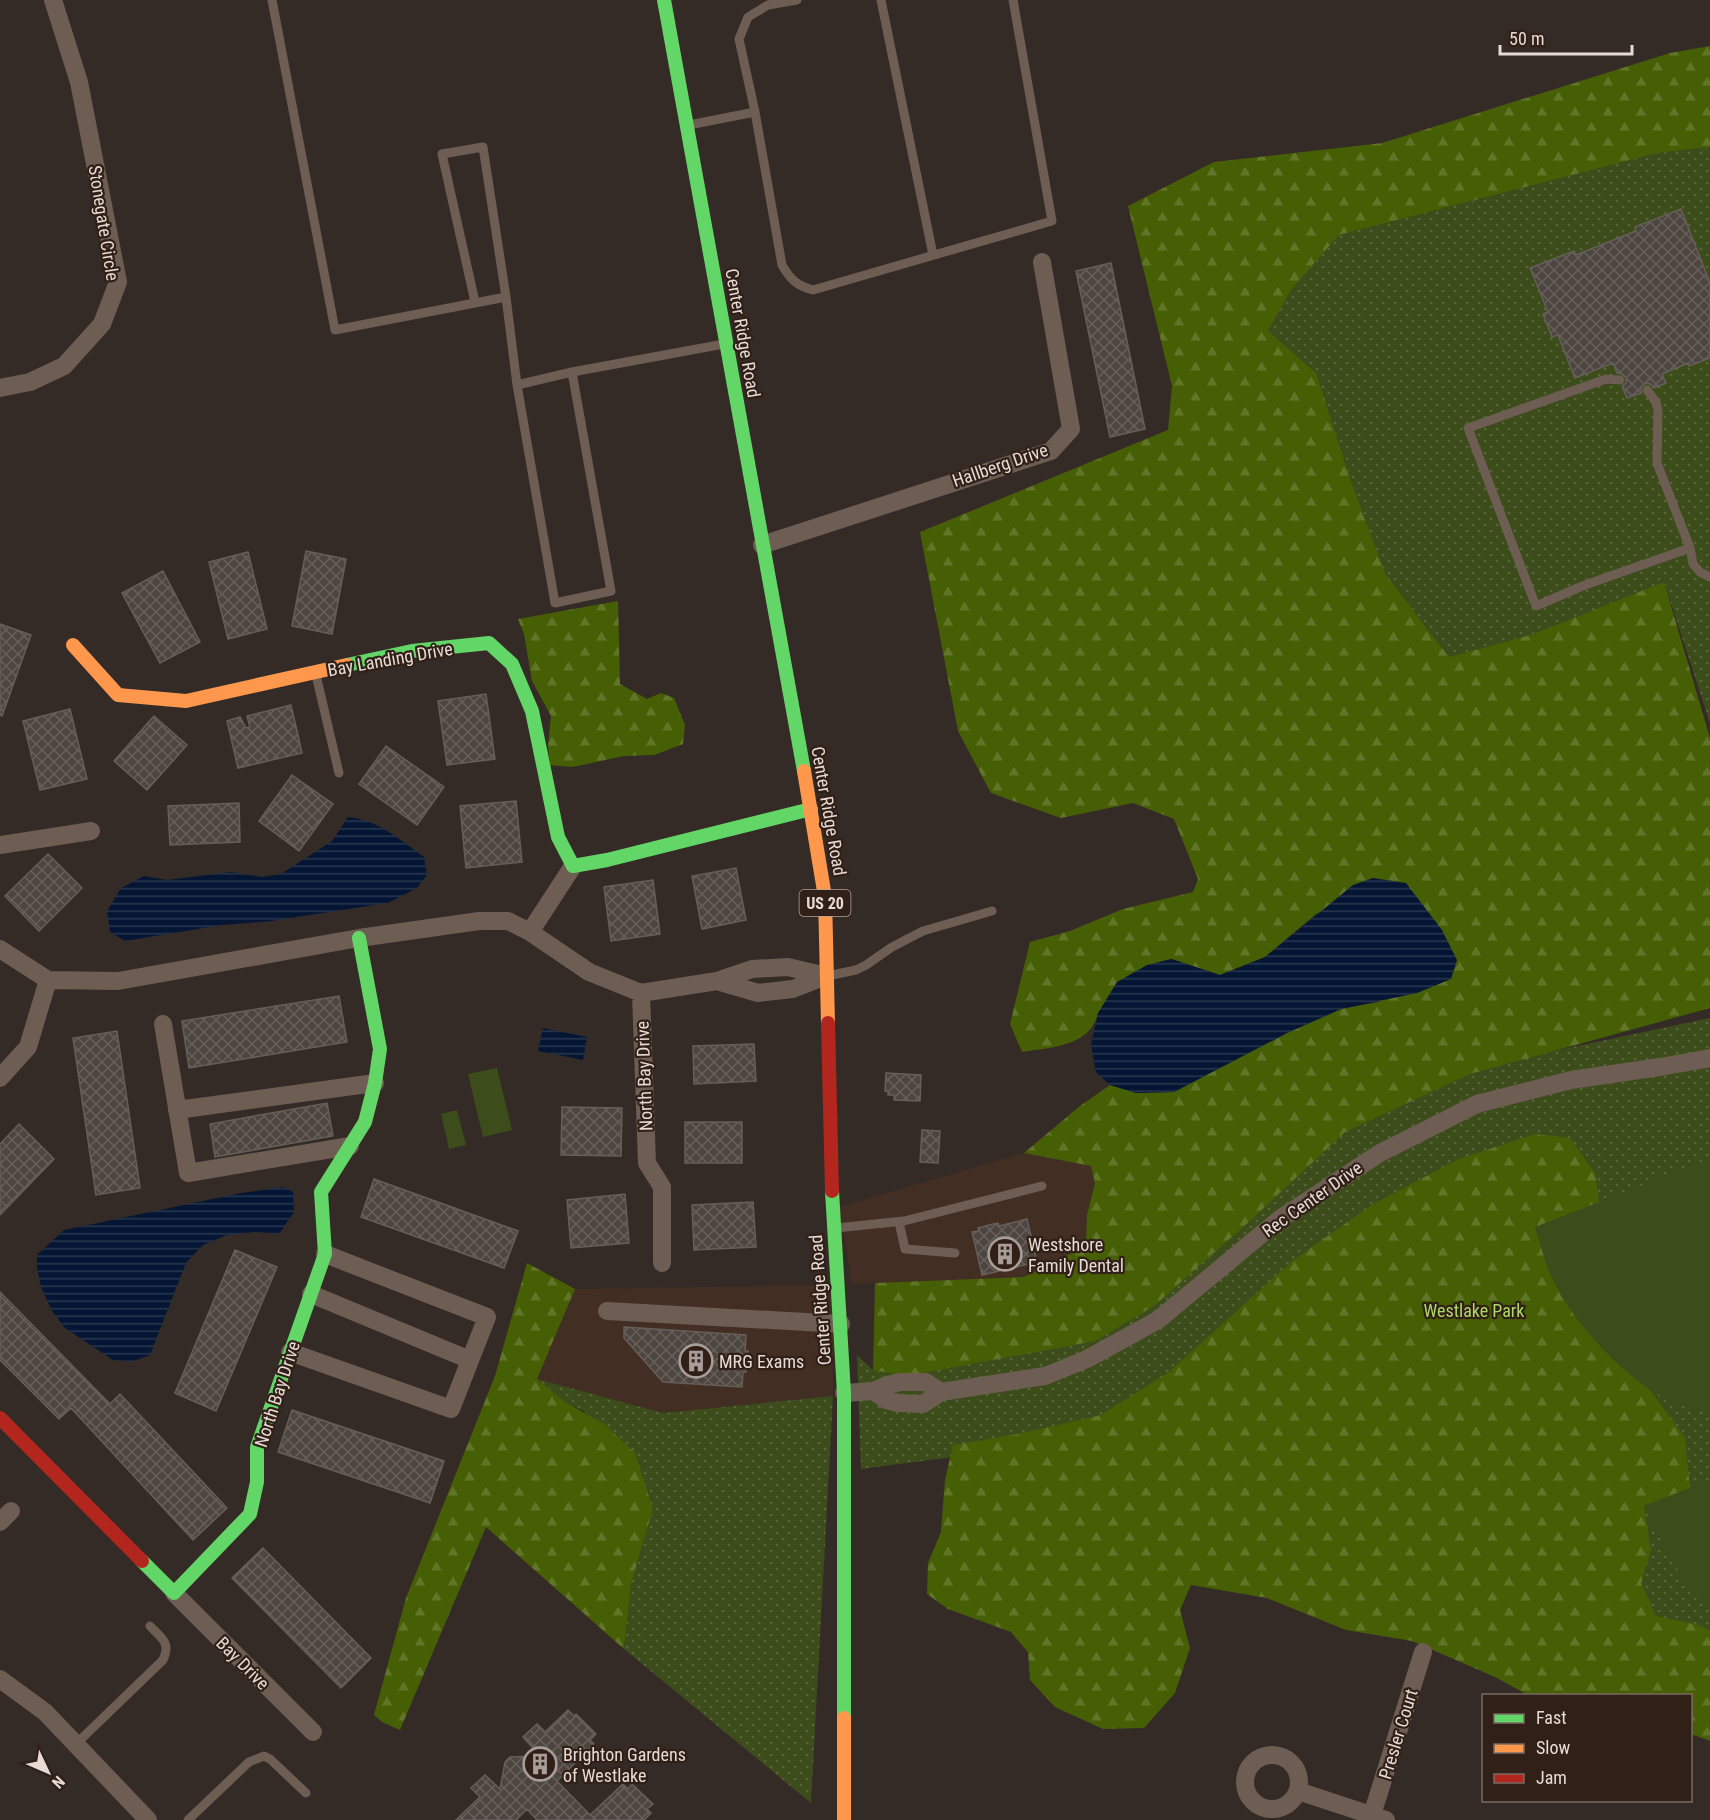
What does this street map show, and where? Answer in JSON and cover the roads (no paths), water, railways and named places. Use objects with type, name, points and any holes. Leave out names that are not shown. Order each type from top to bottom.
[{"type":"street","name":"Stonegate Circle","points":[[0,388],[30,382],[64,366],[102,324],[118,282],[79,82],[53,0]]},
{"type":"street","name":"Center Ridge Road","points":[[664,0],[825,897],[833,1228],[841,1324],[843,1393],[844,1820]]},
{"type":"street","name":"Hallberg Drive","points":[[762,545],[1051,451],[1071,429],[1042,262]]},
{"type":"street","name":"Bay Landing Drive","points":[[73,645],[118,695],[186,701],[412,651],[489,643],[512,664],[532,711],[558,837],[573,866]]},
{"type":"street","points":[[530,932],[573,866],[607,860],[811,809]]},
{"type":"street","points":[[0,845],[91,831]]},
{"type":"street","points":[[0,949],[48,980],[118,981],[359,938],[479,921],[508,921],[530,932],[589,972],[641,993],[717,981],[758,993],[793,989],[826,976]]},
{"type":"street","name":"North Bay Drive","points":[[174,1593],[250,1514],[257,1482],[256,1446],[325,1254],[321,1192],[364,1122],[375,1083],[380,1049],[359,938]]},
{"type":"street","points":[[0,1078],[28,1047],[48,980]]},
{"type":"street","name":"North Bay Drive","points":[[641,993],[647,1163],[662,1187],[662,1263]]},
{"type":"street","points":[[163,1024],[188,1173],[350,1146]]},
{"type":"street","name":"Rec Center Drive","points":[[843,1393],[874,1391],[900,1382],[925,1382],[941,1392],[1045,1376],[1087,1359],[1158,1320],[1281,1218],[1370,1160],[1477,1104],[1571,1080],[1710,1058]]},
{"type":"street","points":[[177,1110],[375,1083]]},
{"type":"street","points":[[290,1352],[451,1409],[487,1317],[325,1254]]},
{"type":"street","points":[[311,1294],[470,1360]]},
{"type":"street","points":[[607,1311],[841,1324]]},
{"type":"street","points":[[0,1418],[174,1593]]},
{"type":"street","name":"Bay Drive","points":[[174,1593],[313,1732]]},
{"type":"street","name":"Presler Court","points":[[1379,1818],[1423,1652]]},
{"type":"street","points":[[3,1687],[45,1712],[148,1820]]},
{"type":"street","points":[[1298,1791],[1379,1818]]},
{"type":"lane","points":[[272,0],[334,330],[506,297]]},
{"type":"lane","points":[[797,0],[768,5],[748,18],[739,39],[755,112],[782,265],[788,277],[800,287],[813,290],[1052,220],[1013,0]]},
{"type":"lane","points":[[882,0],[933,255]]},
{"type":"lane","points":[[687,125],[755,112]]},
{"type":"lane","points":[[475,302],[442,154],[483,147],[517,385],[555,603],[611,591],[572,372]]},
{"type":"lane","points":[[517,385],[572,372],[726,343]]},
{"type":"lane","points":[[1620,380],[1606,379],[1468,428],[1536,606],[1585,585],[1690,548]]},
{"type":"lane","points":[[1647,390],[1656,402],[1658,411],[1658,463],[1690,548],[1693,564],[1700,572],[1710,577]]},
{"type":"lane","points":[[316,672],[339,773]]},
{"type":"lane","points":[[826,976],[866,966],[892,947],[923,931],[992,910]]},
{"type":"lane","points":[[833,1228],[899,1222],[1042,1186]]},
{"type":"lane","points":[[899,1222],[905,1249],[955,1253]]},
{"type":"lane","points":[[76,1744],[163,1660],[168,1651],[167,1645],[150,1626]]},
{"type":"lane","points":[[188,1820],[256,1757],[264,1756],[270,1759],[306,1793]]},
{"type":"water","points":[[348,817],[379,826],[424,857],[427,875],[417,888],[388,903],[271,921],[222,925],[125,941],[110,932],[107,911],[121,888],[144,876],[167,880],[231,872],[262,877],[281,874],[332,841]]},
{"type":"water","points":[[1373,878],[1406,883],[1442,930],[1457,960],[1451,979],[1417,993],[1341,1009],[1287,1033],[1174,1092],[1136,1093],[1110,1085],[1096,1072],[1091,1045],[1098,1013],[1117,982],[1147,965],[1171,959],[1220,975],[1265,957],[1353,885]]},
{"type":"water","points":[[543,1028],[587,1037],[583,1060],[538,1051]]},
{"type":"water","points":[[284,1187],[293,1192],[294,1212],[279,1234],[255,1232],[227,1235],[203,1245],[186,1263],[150,1355],[131,1362],[113,1360],[65,1328],[52,1311],[41,1287],[37,1255],[64,1230],[241,1193]]},
{"type":"place","name":"Westshore Family Dental","points":[[1005,1254]]},
{"type":"place","name":"MRG Exams","points":[[696,1361]]},
{"type":"place","name":"Brighton Gardens of Westlake","points":[[540,1764]]},
{"type":"park label","name":"Westlake Park","points":[[1474,1310]]}]
